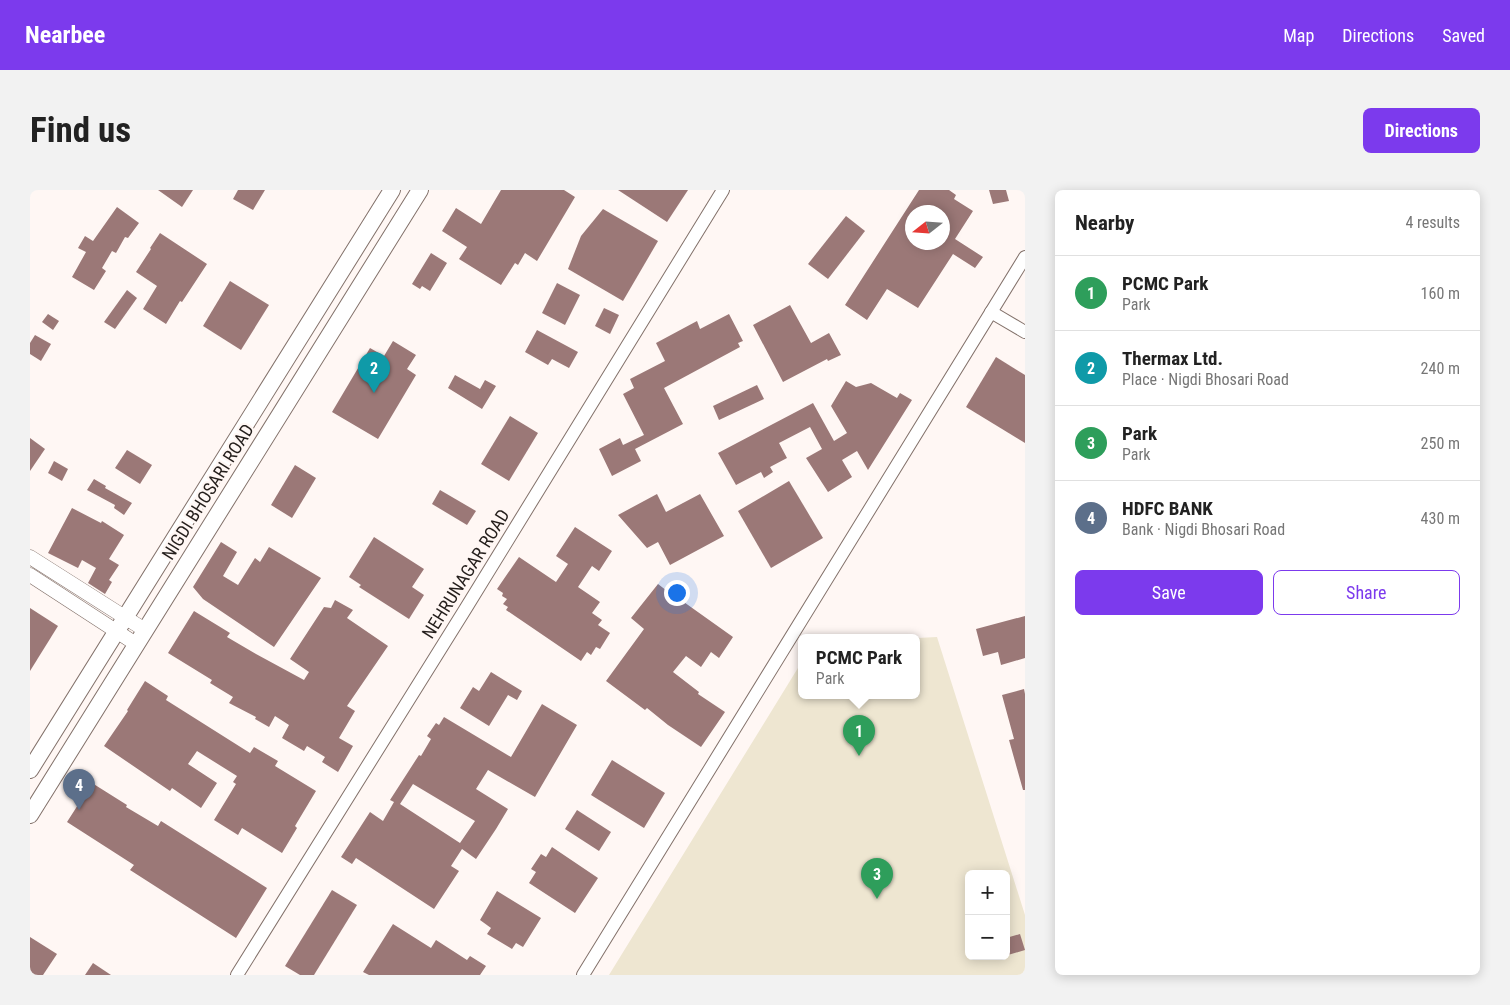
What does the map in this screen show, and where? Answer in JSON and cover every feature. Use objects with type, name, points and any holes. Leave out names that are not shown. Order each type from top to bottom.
[{"type":"main road","name":"NIGDI BHOSARI ROAD","points":[[30,770],[392,190]]},
{"type":"main road","name":"NIGDI BHOSARI ROAD","points":[[30,815],[420,190]]},
{"type":"main road","points":[[30,556],[145,630]]},
{"type":"main road","points":[[30,575],[136,644]]},
{"type":"street","name":"NEHRUNAGAR ROAD","points":[[237,975],[723,190]]},
{"type":"street","points":[[583,975],[1025,257]]},
{"type":"street","points":[[991,312],[1025,332]]},
{"type":"shaded area","points":[[937,637],[1025,915],[1025,975],[609,975],[798,668],[798,699],[920,699],[920,638]]},
{"type":"building","points":[[158,190],[193,190],[182,207]]},
{"type":"building","points":[[238,190],[265,190],[253,210],[233,199]]},
{"type":"building","points":[[501,190],[564,190],[575,197],[537,261],[525,253],[518,265],[515,263],[501,285],[459,259],[467,247],[442,231],[456,208],[481,224]]},
{"type":"building","points":[[618,190],[688,190],[667,222]]},
{"type":"building","points":[[919,190],[949,190],[956,195],[954,199],[973,211],[955,239],[983,257],[975,268],[953,254],[918,308],[887,289],[867,320],[845,305],[905,212],[905,250],[950,250],[950,205],[909,205]]},
{"type":"building","points":[[989,190],[1006,190],[1009,201],[993,204]]},
{"type":"building","points":[[117,207],[139,223],[128,238],[125,237],[116,253],[112,251],[102,268],[106,271],[94,290],[72,277],[86,252],[78,248],[85,236],[93,241]]},
{"type":"building","points":[[603,209],[658,241],[623,301],[568,269],[581,236]]},
{"type":"building","points":[[846,216],[865,231],[828,279],[808,264]]},
{"type":"building","points":[[160,233],[207,264],[166,324],[143,309],[157,286],[136,272]]},
{"type":"building","points":[[431,253],[447,263],[430,291],[422,286],[420,289],[412,284]]},
{"type":"building","points":[[230,281],[269,305],[241,350],[203,326]]},
{"type":"building","points":[[557,283],[580,295],[565,325],[542,313]]},
{"type":"building","points":[[127,290],[137,298],[115,329],[104,322]]},
{"type":"building","points":[[790,305],[811,343],[829,333],[841,355],[828,361],[827,359],[783,382],[753,325]]},
{"type":"building","points":[[604,308],[619,315],[610,334],[595,326]]},
{"type":"building","points":[[48,314],[59,321],[53,330],[42,322]]},
{"type":"building","points":[[729,314],[743,341],[738,343],[740,347],[664,388],[683,424],[635,449],[641,461],[612,476],[599,449],[620,438],[623,445],[644,435],[623,394],[634,388],[630,379],[665,361],[656,343],[697,321],[700,329]]},
{"type":"building","points":[[537,330],[578,352],[569,368],[552,359],[548,365],[525,352]]},
{"type":"building","points":[[35,335],[51,344],[41,361],[30,354],[30,343]]},
{"type":"building","points":[[393,341],[416,355],[407,369],[416,375],[378,439],[332,412],[370,348],[384,356]]},
{"type":"building","points":[[996,357],[1025,375],[1025,443],[966,407]]},
{"type":"building","points":[[455,375],[480,389],[485,380],[496,386],[482,409],[448,388]]},
{"type":"building","points":[[846,381],[856,387],[871,383],[897,398],[900,393],[912,400],[868,470],[857,451],[842,460],[852,477],[828,492],[806,458],[822,449],[810,427],[779,443],[787,458],[770,467],[773,472],[764,478],[761,472],[736,485],[718,453],[813,403],[834,441],[847,433],[831,406]]},
{"type":"building","points":[[757,385],[764,399],[719,420],[713,406]]},
{"type":"building","points":[[510,416],[538,433],[509,481],[481,464]]},
{"type":"building","points":[[30,438],[45,449],[30,471]]},
{"type":"building","points":[[127,450],[152,465],[140,484],[115,468]]},
{"type":"building","points":[[54,461],[68,469],[62,481],[48,473]]},
{"type":"building","points":[[295,465],[316,478],[292,518],[271,505]]},
{"type":"building","points":[[94,479],[106,486],[105,488],[132,503],[124,515],[114,508],[115,505],[87,490]]},
{"type":"building","points":[[789,481],[823,538],[771,568],[738,511]]},
{"type":"building","points":[[440,490],[476,511],[467,525],[432,504]]},
{"type":"building","points":[[657,494],[666,512],[700,494],[724,536],[670,565],[658,542],[647,548],[618,515]]},
{"type":"building","points":[[72,508],[101,523],[102,521],[124,535],[109,559],[119,565],[109,580],[112,582],[105,594],[88,583],[96,568],[82,560],[78,568],[48,553]]},
{"type":"building","points":[[575,527],[612,551],[599,571],[592,566],[578,587],[600,602],[592,613],[602,620],[598,625],[610,633],[600,649],[596,647],[591,655],[587,652],[581,661],[506,610],[508,607],[503,604],[507,599],[497,589],[519,557],[556,582],[568,564],[556,556]]},
{"type":"building","points":[[374,537],[424,569],[412,587],[424,595],[409,619],[359,587],[361,585],[349,577]]},
{"type":"building","points":[[221,542],[237,552],[223,576],[238,585],[255,558],[260,562],[269,547],[321,578],[274,647],[203,599],[193,587]]},
{"type":"building","points":[[658,584],[733,637],[719,658],[711,652],[701,667],[686,656],[673,672],[699,692],[698,694],[725,712],[701,747],[647,708],[645,710],[606,681],[644,629],[631,618]]},
{"type":"building","points":[[335,600],[353,610],[347,618],[388,646],[347,706],[355,711],[339,738],[353,746],[338,772],[322,762],[325,757],[307,746],[304,751],[282,738],[289,725],[275,716],[269,727],[255,719],[256,717],[229,703],[233,697],[210,683],[212,680],[168,653],[194,611],[230,633],[227,637],[304,680],[309,672],[290,659],[324,607],[331,608]]},
{"type":"building","points":[[30,608],[58,626],[30,671]]},
{"type":"building","points":[[1025,616],[1025,658],[1001,665],[998,652],[983,656],[976,629]]},
{"type":"building","points":[[491,672],[522,691],[517,700],[508,695],[489,726],[460,708],[473,687],[479,691]]},
{"type":"building","points":[[145,681],[168,696],[166,700],[250,753],[254,747],[278,761],[275,766],[316,791],[295,826],[297,828],[282,853],[242,828],[238,835],[214,820],[236,784],[233,782],[237,776],[197,751],[188,764],[217,783],[201,808],[172,788],[170,791],[104,746],[128,711]]},
{"type":"building","points":[[1024,689],[1025,790],[1023,790],[1009,740],[1014,739],[1002,695]]},
{"type":"building","points":[[542,704],[577,725],[535,797],[488,770],[476,789],[508,809],[476,859],[462,849],[451,866],[459,871],[434,909],[356,858],[352,864],[341,857],[370,812],[383,821],[394,802],[390,800],[431,739],[427,736],[436,723],[439,725],[444,717],[511,757]],"holes":[[[413,784],[475,821],[460,843],[400,804]]]},
{"type":"building","points":[[612,760],[665,793],[644,828],[591,795]]},
{"type":"building","points":[[92,783],[127,805],[126,807],[158,826],[161,821],[267,888],[236,938],[130,870],[134,865],[67,822]]},
{"type":"building","points":[[577,810],[611,832],[599,851],[565,829]]},
{"type":"building","points":[[552,847],[598,878],[575,913],[529,883],[536,872],[531,869],[541,854],[546,857]]},
{"type":"building","points":[[332,890],[357,905],[314,975],[300,975],[285,966]]},
{"type":"building","points":[[497,891],[541,918],[523,947],[516,943],[512,949],[487,934],[491,928],[480,920]]},
{"type":"building","points":[[393,924],[431,948],[436,940],[467,960],[470,956],[486,966],[480,975],[369,975],[363,972]]},
{"type":"building","points":[[1020,934],[1025,950],[1010,954],[1010,937]]},
{"type":"building","points":[[30,937],[57,954],[43,975],[30,975]]},
{"type":"building","points":[[93,963],[111,975],[85,975]]},
{"type":"place","name":"Thermax Ltd.","points":[[374,393]]},
{"type":"place","name":"PCMC Park","points":[[859,756]]},
{"type":"place","name":"HDFC BANK","points":[[79,810]]},
{"type":"place","name":"Park","points":[[877,899]]}]
